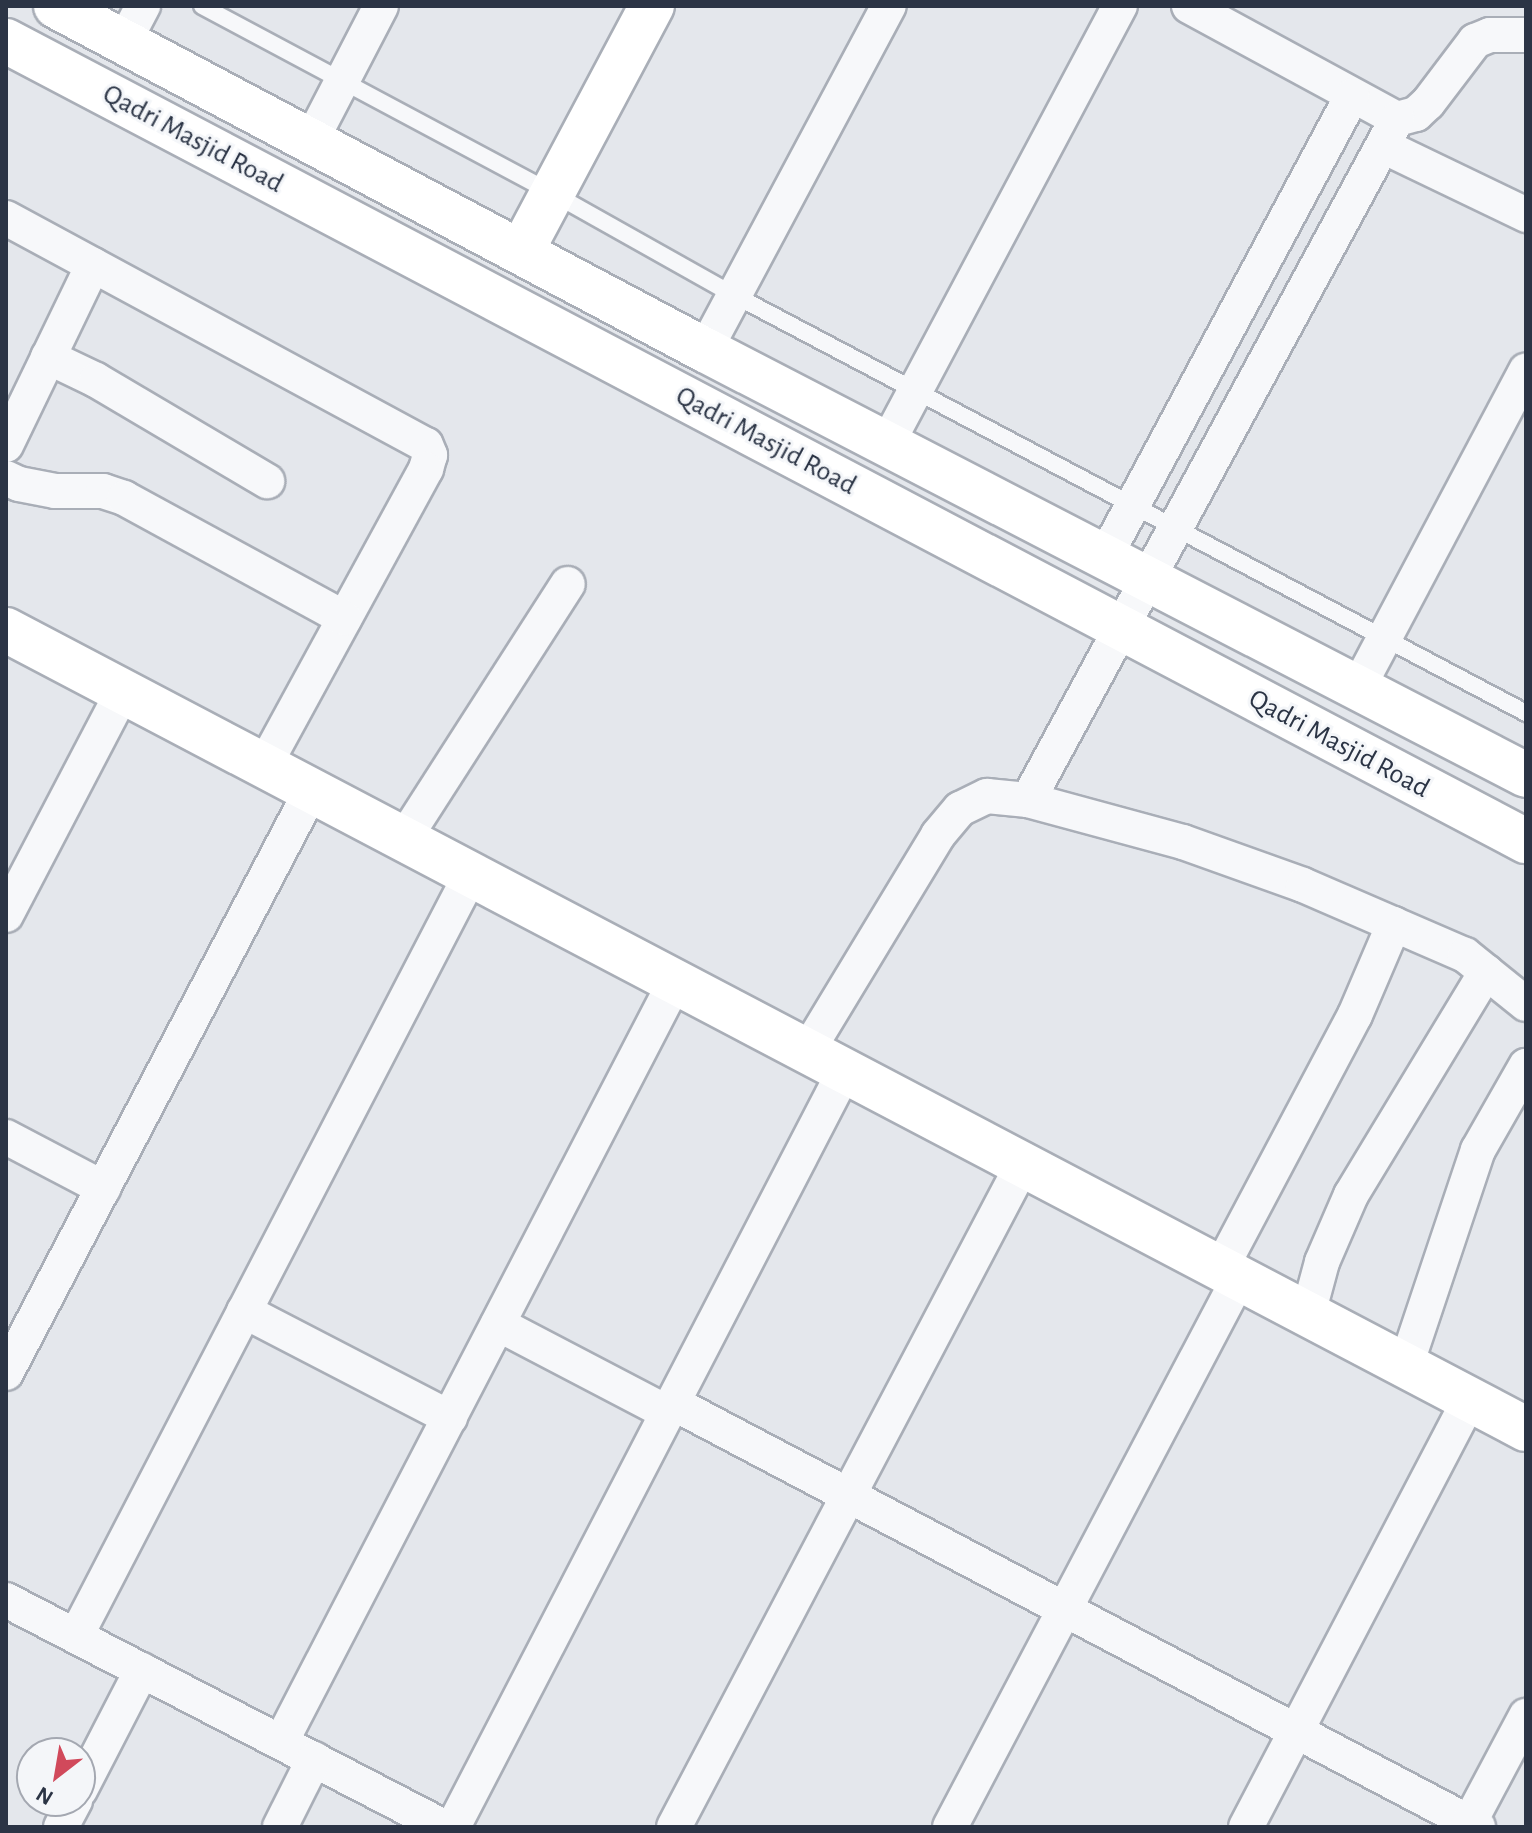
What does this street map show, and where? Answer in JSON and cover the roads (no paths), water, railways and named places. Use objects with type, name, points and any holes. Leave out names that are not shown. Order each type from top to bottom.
[{"type":"street","name":"Qadri Masjid Road","points":[[56,6],[133,24],[311,141],[705,350],[888,442],[1526,775]]},
{"type":"street","points":[[311,141],[381,6]]},
{"type":"street","points":[[521,252],[652,6]]},
{"type":"street","points":[[705,350],[889,6]]},
{"type":"street","points":[[888,442],[1120,6]]},
{"type":"street","points":[[1189,6],[1352,96],[1391,133],[1526,215]]},
{"type":"street","points":[[1028,800],[1391,133],[1428,103],[1475,41],[1490,35],[1525,36]]},
{"type":"street","name":"Qadri Masjid Road","points":[[6,42],[1526,841]]},
{"type":"street","points":[[1106,555],[1352,96]]},
{"type":"street","points":[[6,218],[426,445],[430,455],[426,469],[264,766]]},
{"type":"street","points":[[6,445],[93,265]]},
{"type":"street","points":[[48,357],[96,380],[267,481]]},
{"type":"street","points":[[1359,686],[1526,371]]},
{"type":"street","points":[[6,478],[19,484],[55,491],[103,491],[124,498],[344,618]]},
{"type":"street","points":[[404,839],[568,584]]},
{"type":"street","points":[[6,630],[1526,1429]]},
{"type":"street","points":[[6,915],[123,691]]},
{"type":"street","points":[[6,1373],[311,791]]},
{"type":"street","points":[[453,1827],[670,1408],[827,1060],[938,835],[960,809],[987,796],[1028,800],[1183,842],[1303,885],[1465,955],[1526,1004]]},
{"type":"street","points":[[76,1636],[471,874]]},
{"type":"street","points":[[950,1827],[1065,1609],[1355,1015],[1394,924]]},
{"type":"street","points":[[1308,1314],[1322,1262],[1351,1195],[1417,1091],[1486,972]]},
{"type":"street","points":[[281,1742],[675,982]]},
{"type":"street","points":[[1406,1365],[1478,1150],[1526,1066]]},
{"type":"street","points":[[6,1137],[103,1188]]},
{"type":"street","points":[[674,1827],[1023,1164]]},
{"type":"street","points":[[244,1311],[450,1418]]},
{"type":"street","points":[[498,1324],[848,1495],[1472,1826],[1526,1716]]},
{"type":"street","points":[[1246,1827],[1470,1399]]},
{"type":"street","points":[[6,1600],[444,1827]]},
{"type":"street","points":[[96,1759],[142,1670]]},
{"type":"street","points":[[280,1827],[314,1759]]},
{"type":"lane","points":[[202,6],[552,193],[734,295],[1526,713]]}]
